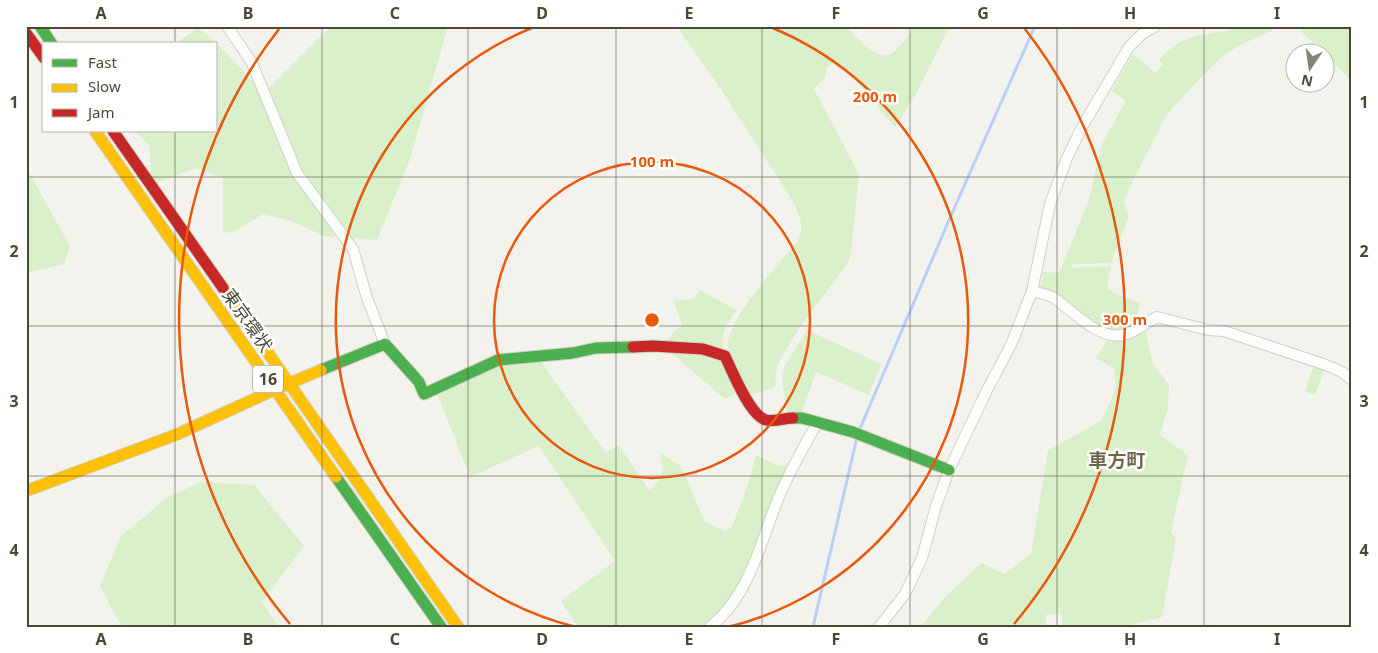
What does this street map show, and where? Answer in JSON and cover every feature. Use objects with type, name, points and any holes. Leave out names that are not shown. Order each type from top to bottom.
[{"type":"main road","points":[[40,26],[51,42]]},
{"type":"main road","points":[[26,33],[42,55]]},
{"type":"main road","name":"東京環状","points":[[96,132],[441,627]]},
{"type":"main road","name":"東京環状","points":[[114,132],[458,627]]},
{"type":"main road","points":[[26,490],[178,434],[276,389],[384,344],[419,382],[424,394],[498,360],[624,346],[702,349],[726,356],[749,405],[763,419],[768,421],[802,418],[818,422],[859,434],[949,470]]},
{"type":"street","points":[[228,26],[252,63],[297,173],[353,249],[367,298],[384,344]]},
{"type":"street","points":[[879,627],[905,594],[922,558],[936,506],[949,470],[983,398],[1011,345],[1032,291],[1050,204],[1067,158],[1082,127],[1129,47],[1142,34],[1156,26]]},
{"type":"street","points":[[1032,291],[1052,297],[1074,315],[1101,332],[1110,335],[1122,335],[1133,332],[1157,317],[1208,330],[1224,331],[1326,365],[1342,372],[1352,380]]},
{"type":"street","points":[[710,627],[736,598],[751,571],[781,492],[818,422]]},
{"type":"green space","points":[[331,26],[448,26],[410,159],[377,240],[324,236],[291,221],[263,214],[233,232],[223,233],[223,178],[195,168],[152,185],[149,145],[136,132],[218,132],[218,44],[264,93]]},
{"type":"green space","points":[[676,26],[765,26],[769,30],[778,31],[783,26],[845,26],[866,46],[879,54],[885,55],[891,54],[898,48],[915,26],[950,26],[917,92],[895,127],[844,67],[835,62],[826,68],[826,76],[814,89],[859,174],[851,253],[848,263],[801,326],[783,354],[777,366],[775,387],[748,396],[731,359],[728,347],[729,337],[734,325],[750,300],[797,241],[801,232],[801,223],[794,203],[717,83]]},
{"type":"green space","points":[[1234,26],[1282,26],[1238,46],[1219,59],[1175,105],[1165,118],[1129,189],[1124,202],[1129,216],[1111,263],[1073,264],[1072,268],[1111,266],[1107,288],[1116,294],[1140,303],[1138,310],[1139,322],[1121,330],[1102,328],[1055,294],[1040,288],[1043,272],[1059,273],[1089,200],[1102,144],[1126,101],[1112,91],[1133,54],[1156,73],[1163,63],[1159,60],[1175,45],[1201,35],[1230,30]]},
{"type":"green space","points":[[1298,26],[1352,26],[1352,81],[1336,65],[1336,42],[1312,42]]},
{"type":"green space","points":[[198,28],[216,42],[178,42]]},
{"type":"green space","points":[[26,167],[70,246],[64,264],[26,273]]},
{"type":"green space","points":[[700,290],[737,310],[725,329],[723,352],[663,345],[682,325],[674,301],[694,299]]},
{"type":"green space","points":[[807,330],[881,364],[869,395],[816,372],[801,414],[787,412],[782,381],[783,369]]},
{"type":"green space","points":[[1145,330],[1153,364],[1169,385],[1168,408],[1160,435],[1188,455],[1171,532],[1176,538],[1162,617],[1122,627],[1062,627],[1062,614],[1046,615],[1046,627],[920,627],[947,595],[982,563],[1004,574],[1031,554],[1048,450],[1101,421],[1116,389],[1114,369],[1096,358],[1107,340],[1119,339]]},
{"type":"green space","points":[[669,351],[703,353],[723,360],[737,388],[732,396],[725,399]]},
{"type":"green space","points":[[539,359],[606,453],[619,445],[649,490],[658,482],[662,474],[660,453],[681,466],[704,521],[725,531],[732,527],[747,487],[756,455],[779,466],[793,464],[748,571],[733,597],[707,627],[573,627],[576,624],[561,601],[615,561],[539,446],[470,477],[437,393],[500,364]]},
{"type":"green space","points":[[1314,365],[1325,370],[1315,395],[1305,391]]},
{"type":"green space","points":[[202,482],[254,485],[304,546],[262,602],[279,627],[124,627],[118,620],[100,586],[121,536],[169,496]]},
{"type":"waterway","points":[[859,431],[949,220],[1035,26]]},
{"type":"waterway","points":[[813,627],[857,437]]},
{"type":"traffic: fast","points":[[40,26],[51,42]]},
{"type":"traffic: fast","points":[[321,370],[385,344],[419,382],[424,394],[498,360],[573,353],[596,348],[633,347]]},
{"type":"traffic: fast","points":[[793,418],[802,418],[853,432],[949,470]]},
{"type":"traffic: fast","points":[[336,477],[441,627]]},
{"type":"traffic: slow","points":[[96,132],[336,477]]},
{"type":"traffic: slow","points":[[223,288],[458,627]]},
{"type":"traffic: slow","points":[[26,491],[178,434],[321,370]]},
{"type":"traffic: jam","points":[[26,33],[42,55]]},
{"type":"traffic: jam","points":[[114,132],[223,288]]},
{"type":"traffic: jam","points":[[633,347],[653,346],[703,349],[725,356],[742,392],[760,417],[766,420],[793,418]]},
{"type":"district","name":"車方町","points":[[1117,460]]}]
